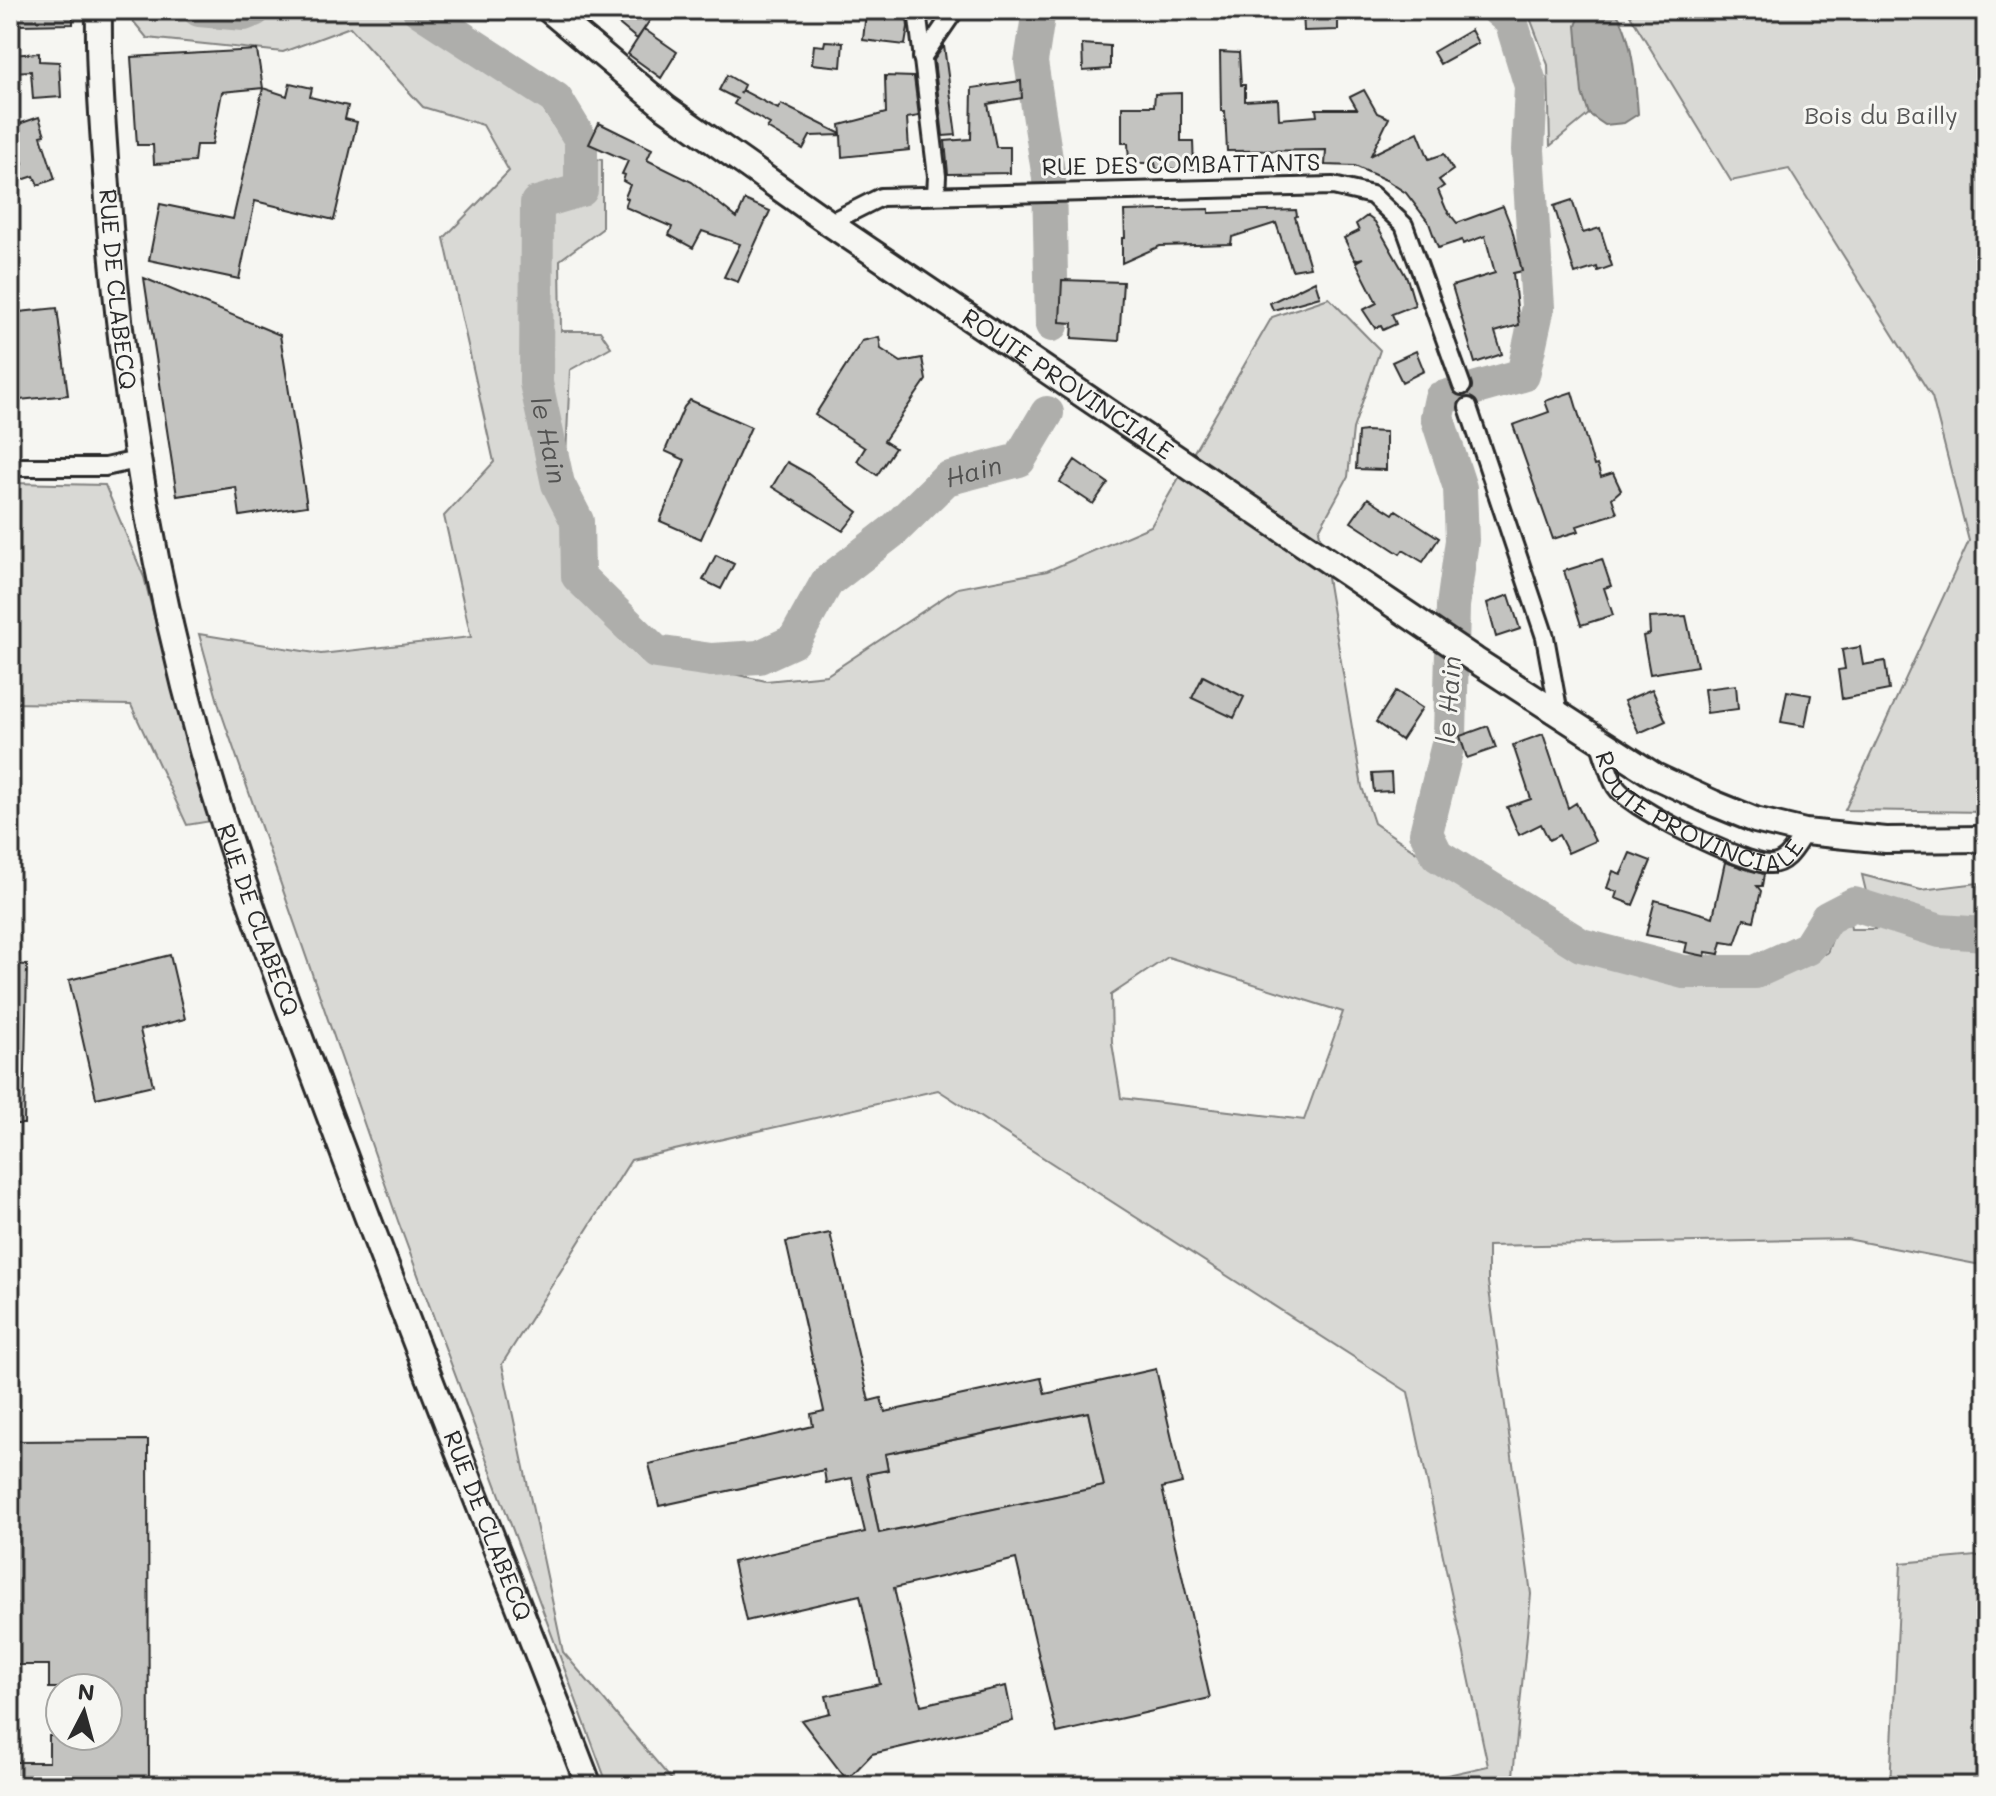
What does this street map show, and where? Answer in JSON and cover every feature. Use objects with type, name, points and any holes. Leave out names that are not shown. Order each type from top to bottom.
[{"type":"street","name":"RUE DE CLABECQ","points":[[99,10],[98,53],[115,292],[137,460],[201,746],[243,887],[368,1219],[589,1786]]},
{"type":"street","name":"ROUTE PROVINCIALE","points":[[549,10],[666,108],[829,223],[1433,632],[1655,776],[1755,820],[1805,832],[1886,840],[1986,839]]},
{"type":"street","points":[[917,10],[937,176],[936,195]]},
{"type":"street","points":[[922,58],[955,10]]},
{"type":"street","name":"RUE DES COMBATTANTS","points":[[829,223],[881,197],[1333,186],[1372,195],[1404,225],[1462,386]]},
{"type":"street","points":[[1468,407],[1545,637],[1559,714]]},
{"type":"street","points":[[10,467],[105,467],[137,460]]},
{"type":"street","name":"ROUTE PROVINCIALE","points":[[1599,741],[1617,789],[1638,806],[1711,845],[1770,864],[1787,858],[1805,832]]},
{"type":"green space","points":[[124,10],[159,10],[165,15],[241,21],[263,10],[419,10],[540,104],[572,154],[602,160],[602,229],[560,260],[561,331],[600,331],[611,347],[570,370],[566,457],[546,491],[564,509],[566,566],[586,602],[635,653],[766,681],[827,675],[958,588],[1047,571],[1151,526],[1272,317],[1329,298],[1380,350],[1353,429],[1348,477],[1319,530],[1362,787],[1374,823],[1529,928],[1740,984],[1827,953],[1847,900],[1851,929],[1875,929],[1862,875],[1921,890],[1978,883],[1986,898],[1986,1266],[1847,1239],[1488,1246],[1488,1282],[1531,1594],[1512,1786],[1398,1786],[1488,1766],[1408,1392],[938,1090],[631,1160],[502,1364],[563,1652],[677,1786],[608,1786],[398,1221],[220,709],[199,634],[321,654],[471,637],[444,516],[494,462],[444,238],[509,171],[483,125],[423,107],[350,27],[283,52],[147,38]],"holes":[[[1168,957],[1343,1012],[1304,1120],[1121,1098],[1112,1043],[1111,995]]]},
{"type":"green space","points":[[1527,10],[1582,10],[1578,46],[1589,114],[1550,146],[1548,65]]},
{"type":"green space","name":"Bois du Bailly","points":[[1627,10],[1986,10],[1986,812],[1845,810],[1969,541],[1932,397],[1789,169],[1731,181]]},
{"type":"green space","points":[[10,483],[105,485],[144,577],[181,722],[211,821],[187,825],[131,705],[10,703]]},
{"type":"green space","points":[[1088,1412],[1104,1486],[879,1533],[867,1474],[888,1470],[885,1454]]},
{"type":"green space","points":[[1986,1555],[1986,1786],[1890,1786],[1901,1563]]},
{"type":"shaded area","points":[[1582,10],[1614,10],[1625,32],[1632,60],[1638,114],[1624,123],[1605,125],[1589,114],[1582,93],[1576,26]]},
{"type":"building","points":[[19,10],[73,10],[73,24],[20,25]]},
{"type":"building","points":[[602,10],[657,10],[637,39]]},
{"type":"building","points":[[894,10],[906,10],[908,27],[905,45],[863,40],[866,12],[894,17]]},
{"type":"building","points":[[1303,10],[1338,10],[1338,30],[1304,31]]},
{"type":"building","points":[[644,29],[677,52],[661,78],[628,54]]},
{"type":"building","points":[[1471,30],[1478,43],[1440,64],[1433,52]]},
{"type":"building","points":[[825,41],[843,42],[841,67],[812,64],[814,45],[824,46]]},
{"type":"building","points":[[1082,44],[1110,46],[1110,69],[1083,71]]},
{"type":"building","points":[[944,46],[956,135],[943,136],[934,60]]},
{"type":"building","points":[[257,50],[263,88],[222,92],[212,145],[196,145],[194,162],[154,164],[153,145],[137,145],[131,57]]},
{"type":"building","points":[[1220,52],[1239,53],[1245,101],[1278,99],[1279,119],[1317,116],[1316,109],[1357,109],[1350,97],[1364,90],[1377,113],[1389,118],[1371,155],[1418,132],[1429,159],[1444,154],[1453,170],[1439,180],[1444,186],[1438,190],[1446,209],[1457,223],[1503,206],[1522,271],[1513,273],[1519,325],[1495,332],[1502,354],[1475,363],[1452,286],[1495,273],[1485,236],[1438,248],[1429,223],[1406,193],[1355,166],[1325,165],[1326,150],[1227,151],[1225,111],[1221,111]]},
{"type":"building","points":[[39,53],[39,61],[59,62],[61,97],[33,99],[31,71],[10,72],[10,55]]},
{"type":"building","points":[[727,75],[744,85],[740,94],[742,90],[778,109],[781,104],[841,134],[840,125],[886,113],[885,76],[914,77],[919,116],[907,118],[909,150],[842,157],[841,135],[810,136],[803,149],[767,128],[770,124],[734,104],[737,99],[719,90]]},
{"type":"building","points":[[1021,81],[1022,98],[988,104],[996,147],[1010,147],[1010,173],[948,174],[945,141],[971,139],[972,88]]},
{"type":"building","points":[[290,83],[312,88],[310,97],[348,106],[345,119],[357,122],[334,220],[255,201],[239,279],[149,260],[160,204],[233,219],[263,88],[287,96]]},
{"type":"building","points":[[1181,93],[1181,141],[1193,141],[1194,169],[1156,169],[1155,163],[1129,163],[1128,143],[1122,143],[1122,106],[1154,106],[1155,94]]},
{"type":"building","points":[[39,117],[45,135],[41,136],[55,179],[38,185],[34,176],[10,184],[10,169],[23,164],[13,126]]},
{"type":"building","points":[[599,123],[652,149],[647,160],[692,182],[737,218],[745,200],[770,211],[738,282],[724,277],[740,244],[702,231],[693,248],[669,235],[672,227],[625,207],[630,185],[623,181],[625,175],[622,174],[628,161],[589,144]]},
{"type":"building","points":[[1572,200],[1583,233],[1600,228],[1612,266],[1575,274],[1554,206]]},
{"type":"building","points":[[1209,209],[1209,213],[1296,210],[1295,217],[1310,267],[1292,270],[1276,223],[1232,237],[1231,244],[1160,246],[1122,263],[1124,211]]},
{"type":"building","points":[[1367,216],[1375,222],[1407,278],[1415,305],[1392,314],[1396,324],[1383,330],[1381,326],[1375,328],[1363,310],[1377,303],[1356,262],[1363,258],[1355,260],[1344,238],[1359,231],[1356,224]]},
{"type":"building","points":[[144,278],[280,335],[307,506],[240,516],[236,487],[177,496]]},
{"type":"building","points":[[1062,280],[1123,282],[1119,341],[1072,338],[1073,323],[1060,322]]},
{"type":"building","points":[[1315,281],[1320,297],[1273,310],[1270,303]]},
{"type":"building","points":[[57,308],[68,395],[10,401],[10,313]]},
{"type":"building","points":[[879,337],[881,349],[901,362],[922,358],[926,380],[884,441],[895,448],[877,475],[857,461],[865,448],[815,415],[862,341]]},
{"type":"building","points":[[1416,351],[1424,371],[1402,382],[1392,362]]},
{"type":"building","points":[[1572,392],[1594,466],[1597,465],[1601,477],[1613,473],[1621,490],[1612,498],[1617,513],[1577,526],[1579,531],[1553,539],[1513,425],[1549,412],[1545,401]]},
{"type":"building","points":[[690,400],[751,427],[701,539],[660,521],[685,460],[665,451]]},
{"type":"building","points":[[1358,432],[1386,432],[1386,470],[1356,469]]},
{"type":"building","points":[[1075,460],[1108,483],[1093,504],[1060,482]]},
{"type":"building","points":[[787,462],[807,473],[858,512],[843,531],[772,487]]},
{"type":"building","points":[[1368,498],[1393,514],[1396,510],[1439,538],[1423,562],[1403,550],[1400,554],[1351,522]]},
{"type":"building","points":[[716,555],[734,564],[721,589],[703,580]]},
{"type":"building","points":[[1602,559],[1611,586],[1604,588],[1613,615],[1581,625],[1564,571]]},
{"type":"building","points":[[1509,595],[1520,629],[1496,637],[1487,603]]},
{"type":"building","points":[[1686,616],[1697,666],[1650,674],[1643,636],[1650,634],[1649,618]]},
{"type":"building","points":[[1860,647],[1863,665],[1885,661],[1889,690],[1842,699],[1838,670],[1845,669],[1842,650]]},
{"type":"building","points":[[1203,676],[1244,697],[1234,718],[1192,698]]},
{"type":"building","points":[[1736,685],[1738,709],[1707,713],[1704,689]]},
{"type":"building","points":[[1652,689],[1666,721],[1639,733],[1624,701]]},
{"type":"building","points":[[1396,691],[1422,708],[1401,740],[1376,722]]},
{"type":"building","points":[[1787,691],[1811,695],[1805,726],[1781,722]]},
{"type":"building","points":[[1488,726],[1496,748],[1467,758],[1460,736]]},
{"type":"building","points":[[1543,734],[1568,808],[1576,803],[1595,841],[1568,853],[1559,835],[1549,840],[1541,824],[1519,835],[1507,807],[1531,799],[1513,745]]},
{"type":"building","points":[[1391,773],[1392,791],[1374,792],[1372,774]]},
{"type":"building","points":[[1630,853],[1651,861],[1633,905],[1615,898],[1617,892],[1607,888],[1613,871],[1621,874]]},
{"type":"building","points":[[1725,862],[1764,874],[1762,886],[1757,886],[1761,891],[1754,921],[1744,919],[1735,944],[1722,942],[1719,954],[1706,952],[1705,956],[1685,952],[1687,943],[1646,935],[1655,900],[1713,917]]},
{"type":"building","points":[[170,955],[185,1019],[140,1030],[153,1085],[96,1098],[69,980]]},
{"type":"building","points":[[10,964],[27,965],[24,1124],[10,1124]]},
{"type":"building","points":[[830,1233],[869,1401],[881,1398],[885,1412],[1041,1378],[1045,1394],[1156,1369],[1182,1483],[1162,1488],[1210,1698],[1057,1733],[1016,1559],[894,1588],[921,1705],[1006,1686],[1013,1721],[872,1754],[847,1780],[801,1720],[830,1713],[826,1696],[880,1684],[860,1595],[746,1621],[733,1562],[865,1532],[852,1478],[826,1483],[824,1470],[659,1506],[649,1464],[813,1426],[811,1414],[824,1411],[786,1242]],"holes":[[[1088,1412],[1104,1486],[879,1533],[867,1474],[888,1470],[885,1454]]]},
{"type":"building","points":[[148,1440],[149,1786],[10,1786],[10,1762],[49,1762],[49,1752],[124,1752],[124,1672],[49,1672],[49,1665],[10,1665],[10,1441]]},
{"type":"waterway","name":"le Hain","points":[[199,10],[244,14],[254,10]]},
{"type":"waterway","name":"le Hain","points":[[419,10],[556,99],[581,140],[581,190],[537,203],[536,383],[558,484],[577,521],[578,576],[656,652],[711,660],[759,657],[794,641],[827,582],[894,530],[946,479],[1019,460],[1047,413]]},
{"type":"waterway","name":"le Hain","points":[[1039,10],[1031,62],[1049,178],[1052,325]]},
{"type":"waterway","name":"le Hain","points":[[1498,10],[1511,21],[1531,86],[1528,150],[1538,307],[1523,375],[1441,398],[1437,417],[1460,488],[1462,540],[1453,606],[1450,736],[1426,833],[1437,855],[1581,945],[1684,972],[1755,972],[1808,948],[1827,918],[1854,904],[1940,931],[1986,934]]},
{"type":"water label","name":"Hain","points":[[976,475]]}]
